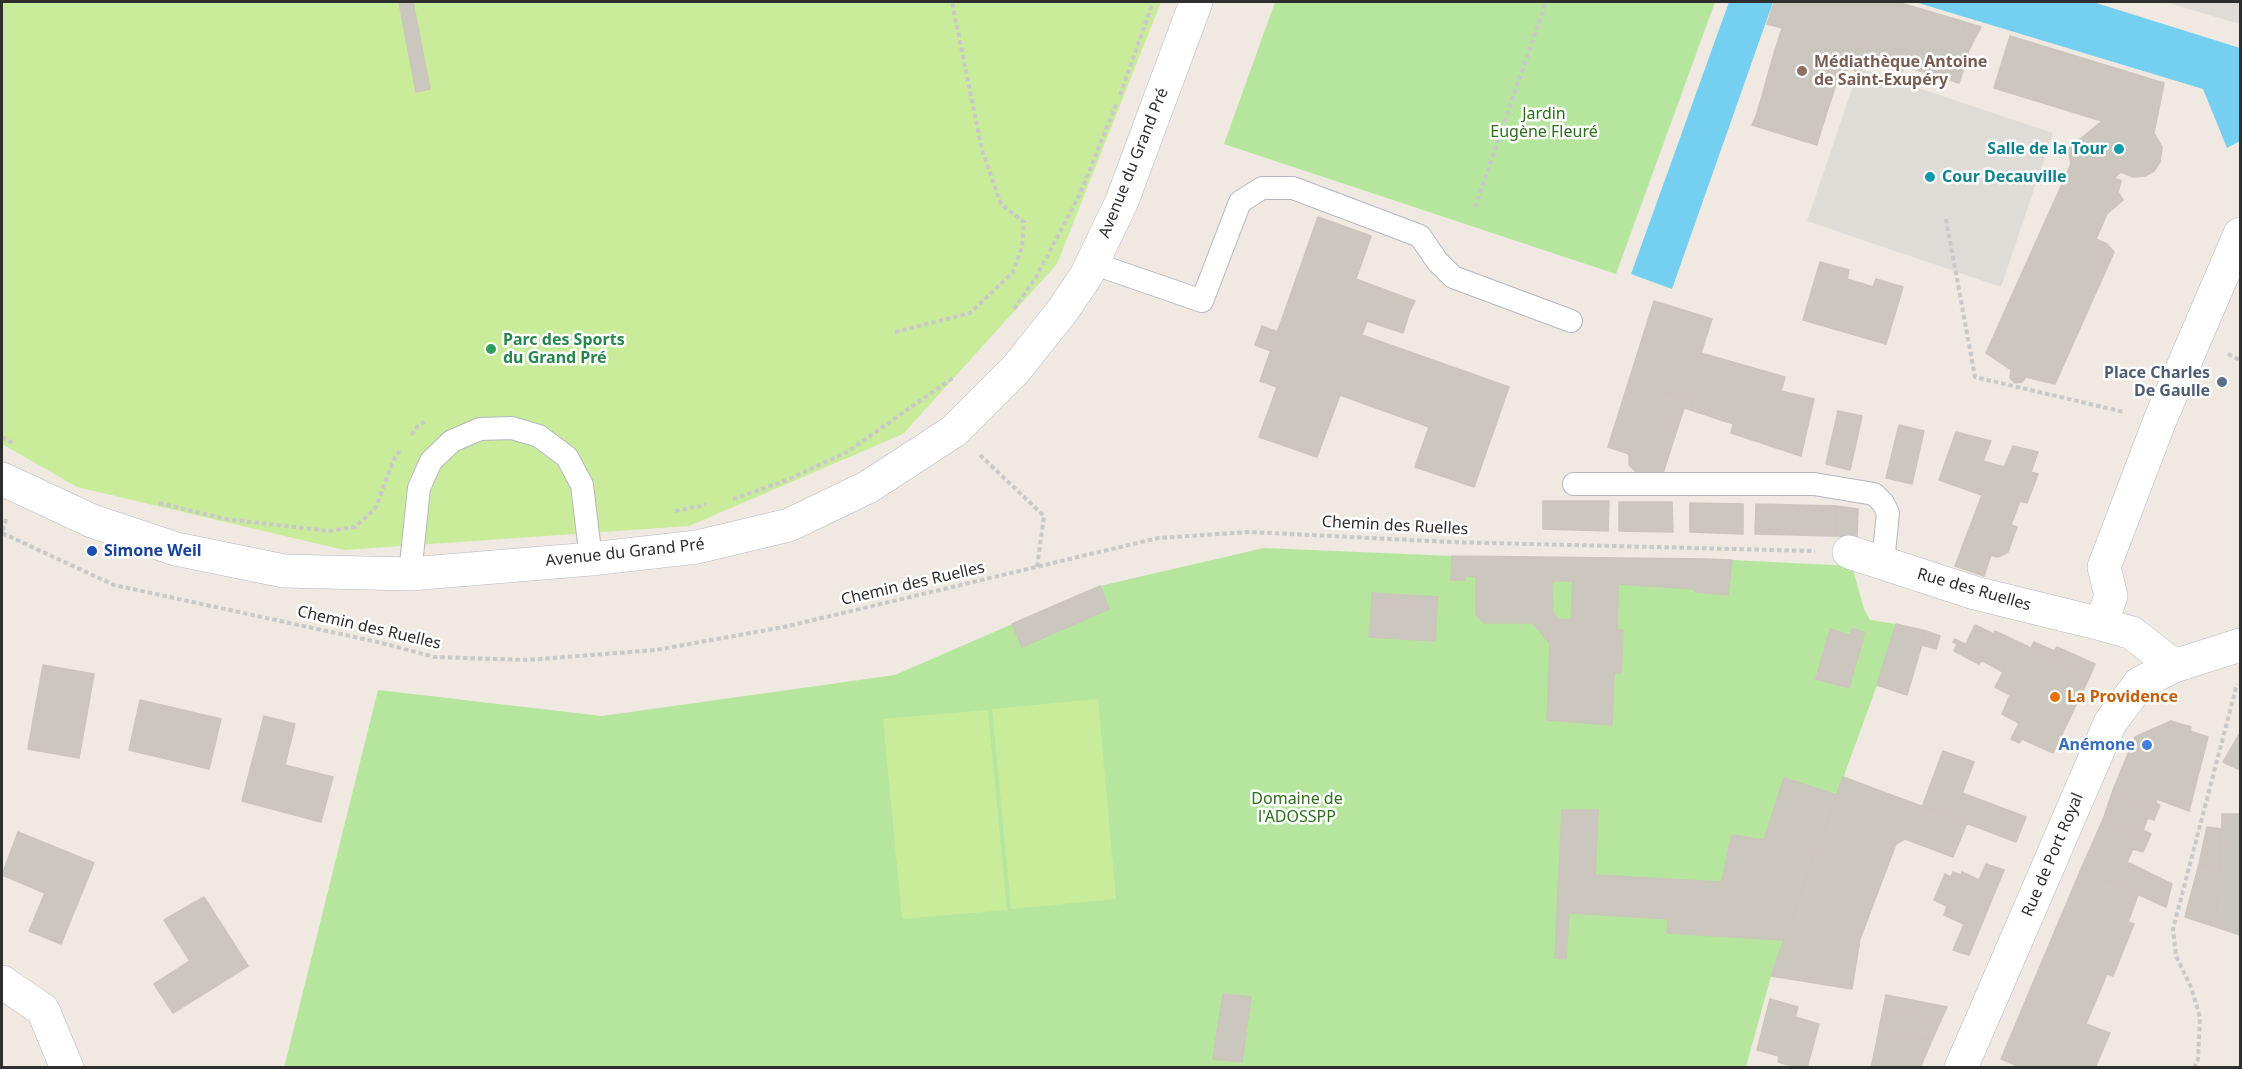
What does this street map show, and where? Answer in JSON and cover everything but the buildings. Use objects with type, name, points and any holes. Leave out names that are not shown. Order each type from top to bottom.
[{"type":"street","name":"Avenue du Grand Pré","points":[[2,479],[92,521],[176,549],[284,570],[410,574],[591,559],[697,547],[789,525],[868,487],[954,430],[1016,369],[1063,310],[1092,263],[1122,201],[1196,2]]},
{"type":"street","points":[[2101,624],[2111,596],[2104,567],[2160,420],[2241,234]]},
{"type":"street","name":"Rue des Ruelles","points":[[1849,552],[1975,593],[2132,633],[2174,666]]},
{"type":"street","name":"Rue de Port Royal","points":[[1961,1068],[2110,723],[2140,683],[2174,666],[2239,646]]},
{"type":"street","points":[[2,982],[43,1010],[68,1068]]},
{"type":"lane","points":[[1092,263],[1202,301],[1240,202],[1263,188],[1293,188],[1420,236],[1437,261],[1453,278],[1571,321]]},
{"type":"lane","points":[[410,574],[419,488],[431,460],[452,441],[480,429],[512,428],[539,436],[567,457],[582,485],[591,559]]},
{"type":"lane","points":[[1574,484],[1814,484],[1874,494],[1883,503],[1888,513],[1883,562]]},
{"type":"path","points":[[895,332],[970,313],[1012,272],[1022,247],[1024,222],[1001,204],[982,150],[952,2]]},
{"type":"path","points":[[1010,316],[1036,278],[1080,194],[1118,101],[1153,2]]},
{"type":"path","points":[[1475,207],[1545,2]]},
{"type":"path","points":[[1946,219],[1975,377],[2160,420]]},
{"type":"path","points":[[724,502],[782,482],[847,452],[958,373]]},
{"type":"path","points":[[406,442],[417,427],[433,416]]},
{"type":"path","points":[[954,430],[1044,516],[1037,567]]},
{"type":"path","points":[[2,437],[21,448]]},
{"type":"path","points":[[151,500],[226,519],[329,531],[355,527],[375,509],[395,457],[401,449]]},
{"type":"path","points":[[670,512],[713,504]]},
{"type":"path","name":"Chemin des Ruelles","points":[[2,533],[114,585],[382,643],[434,657],[515,660],[656,650],[784,627],[1158,538],[1250,532],[1450,542],[1849,552]]},
{"type":"path","points":[[2194,1068],[2198,1059],[2200,1017],[2191,987],[2176,956],[2173,929],[2238,683],[2239,646]]},
{"type":"green space","name":"Parc des Sports du Grand Pré","points":[[2,2],[1161,2],[1057,264],[903,434],[689,526],[344,550],[77,487],[2,444]]},
{"type":"green space","name":"Jardin Eugène Fleuré","points":[[1275,2],[1715,2],[1616,274],[1224,144]]},
{"type":"green space","name":"Domaine de l'ADOSSPP","points":[[1264,548],[1452,556],[1732,560],[1852,566],[1864,609],[1870,620],[1896,624],[1877,685],[1771,976],[1746,1067],[284,1068],[378,690],[602,716],[895,675],[1100,586]]},
{"type":"green space","points":[[1098,699],[1116,899],[1011,909],[992,709]]},
{"type":"green space","points":[[988,710],[1007,910],[902,919],[883,719]]},
{"type":"shaded area","points":[[2164,2],[2240,2],[2240,24]]},
{"type":"shaded area","name":"Cour Decauville","points":[[1859,68],[2053,133],[2001,287],[1807,221]]},
{"type":"water","points":[[1729,2],[1773,2],[1672,289],[1631,274]]},
{"type":"water","points":[[1915,2],[2093,2],[2240,48],[2240,141],[2227,148],[2203,89]]},
{"type":"place","name":"Médiathèque Antoine de Saint-Exupéry","points":[[1802,71]]},
{"type":"place","name":"Salle de la Tour","points":[[2119,149]]},
{"type":"place","name":"Cour Decauville","points":[[1930,177]]},
{"type":"place","name":"Parc des Sports du Grand Pré","points":[[491,349]]},
{"type":"place","name":"Place Charles De Gaulle","points":[[2222,382]]},
{"type":"place","name":"Simone Weil","points":[[92,551]]},
{"type":"place","name":"La Providence","points":[[2055,697]]},
{"type":"place","name":"Anémone","points":[[2147,745]]}]
